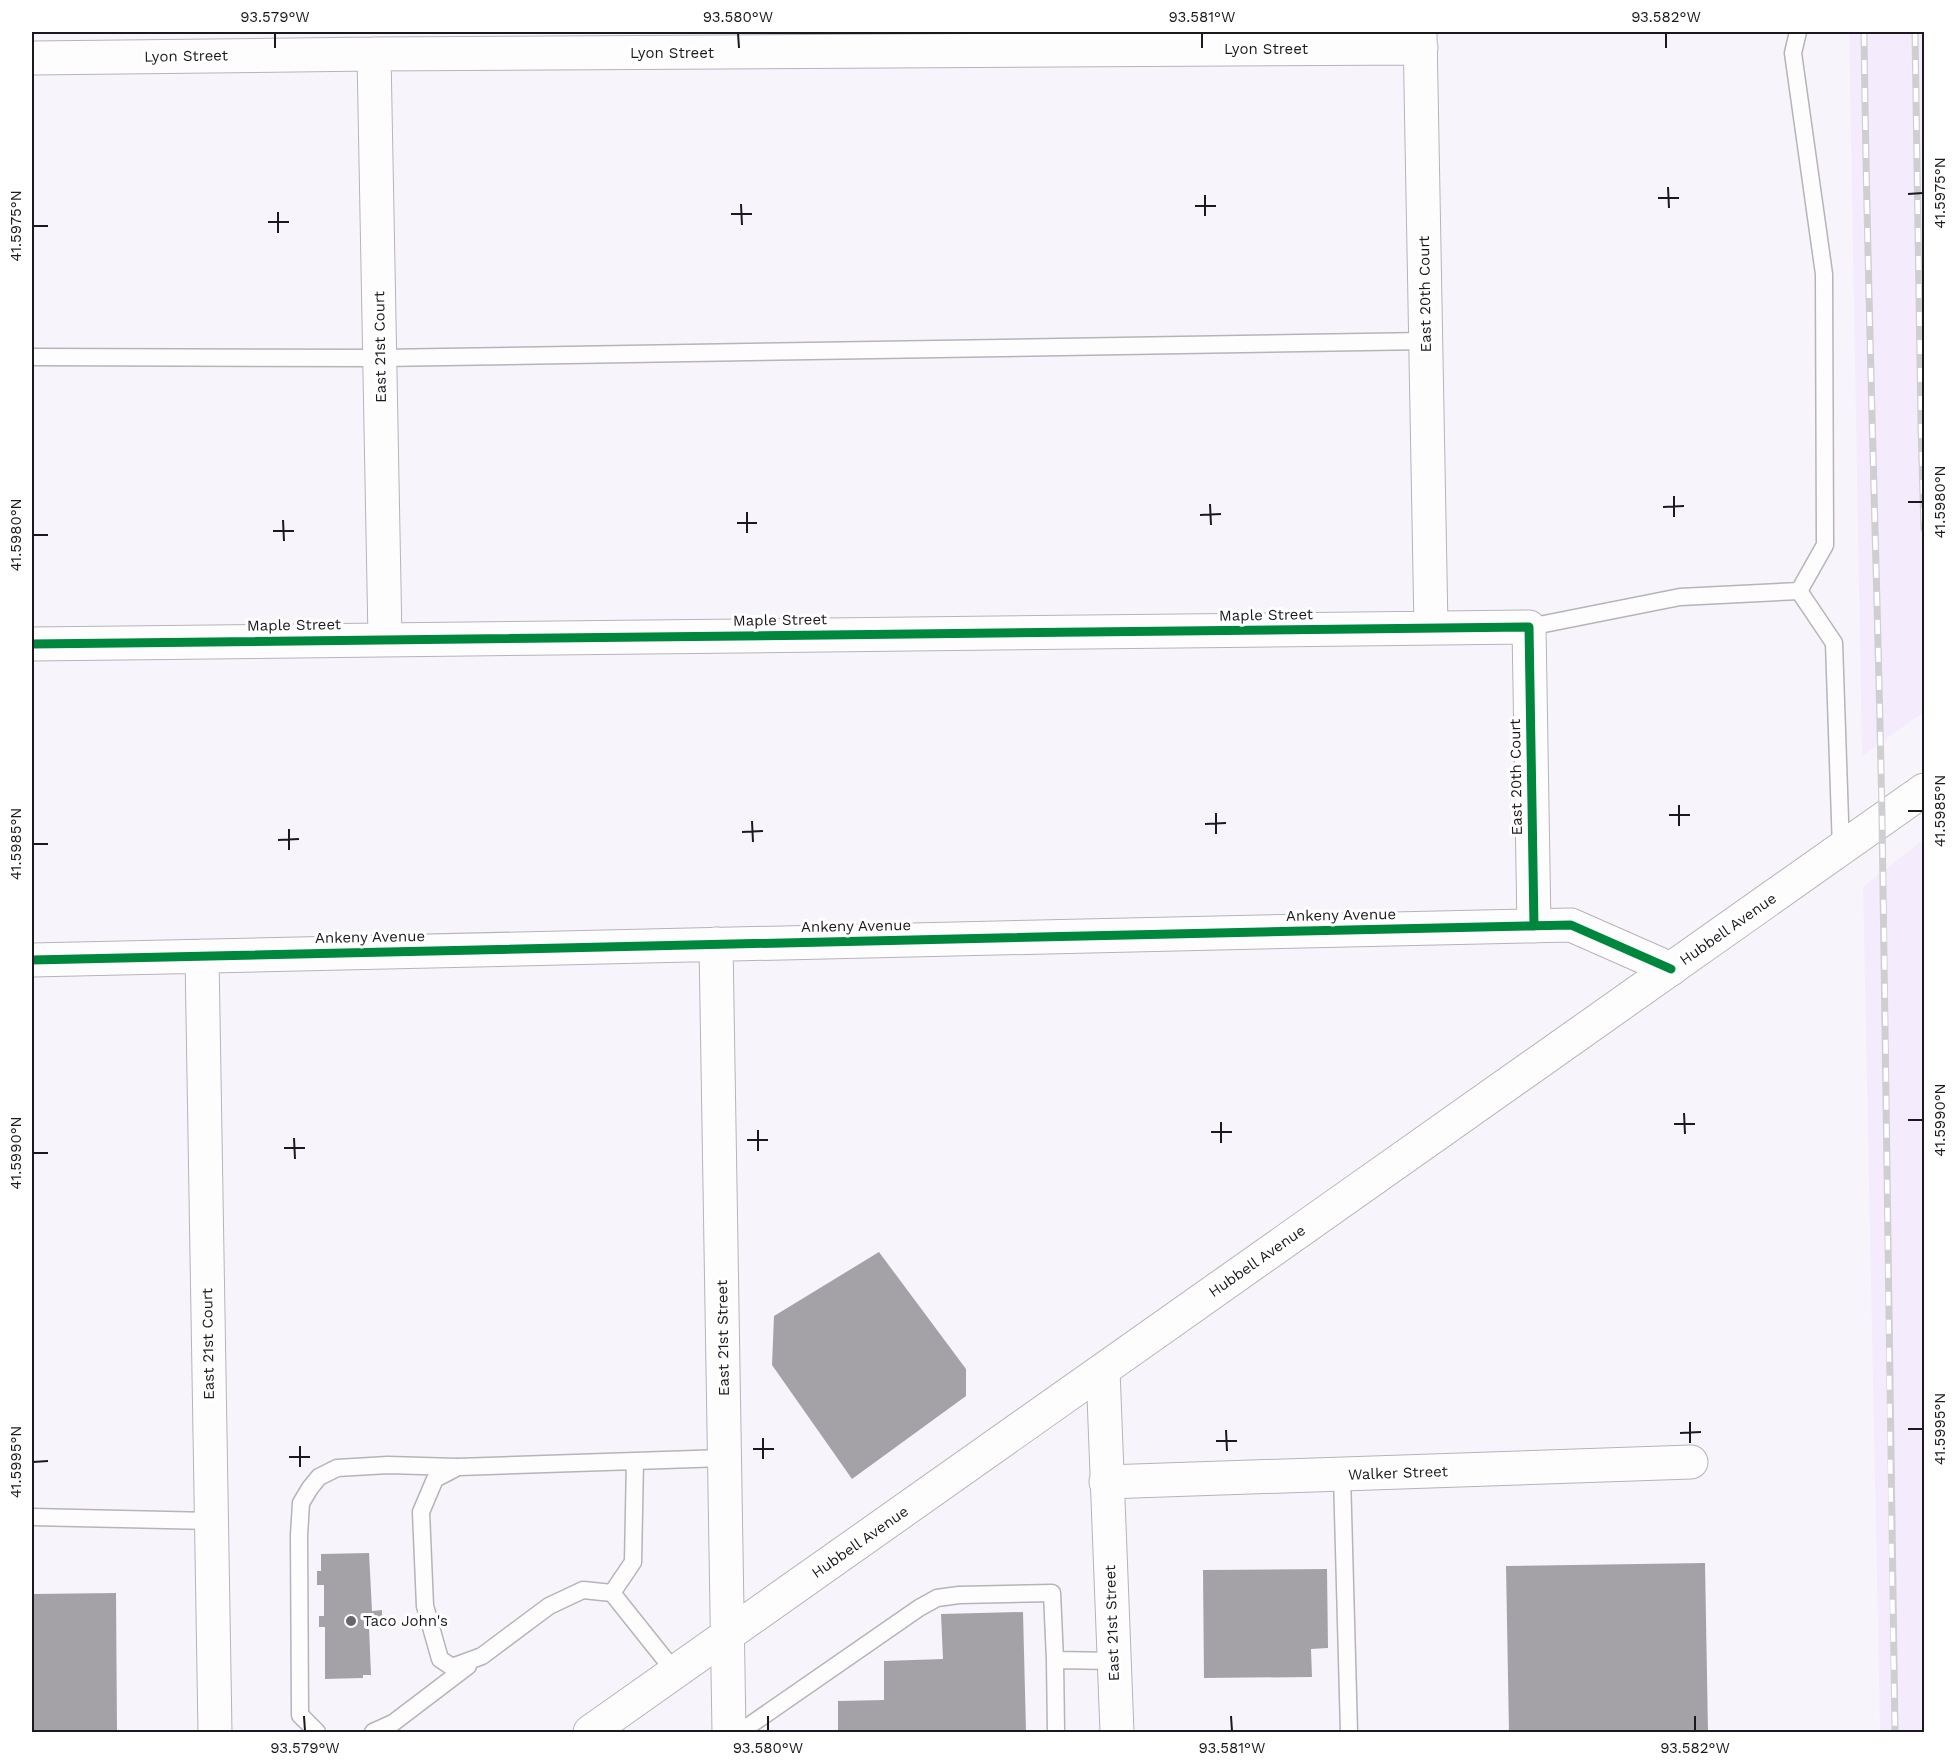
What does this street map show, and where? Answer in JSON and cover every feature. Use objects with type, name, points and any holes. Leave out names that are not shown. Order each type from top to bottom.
[{"type":"street","name":"Lyon Street","points":[[32,58],[1420,40]]},
{"type":"street","name":"East 20th Court","points":[[1420,40],[1431,628]]},
{"type":"street","name":"East 21st Court","points":[[374,54],[385,639]]},
{"type":"street","name":"East 20th Court","points":[[1528,627],[1534,926]]},
{"type":"street","name":"Maple Street","points":[[32,644],[1528,627]]},
{"type":"street","name":"Hubbell Avenue","points":[[590,1732],[1924,790]]},
{"type":"street","name":"Ankeny Avenue","points":[[32,960],[1571,925],[1671,969]]},
{"type":"street","name":"East 21st Street","points":[[716,944],[729,1732]]},
{"type":"street","name":"East 21st Court","points":[[202,956],[215,1732]]},
{"type":"street","name":"East 21st Street","points":[[1103,1370],[1117,1732]]},
{"type":"street","name":"Walker Street","points":[[1106,1482],[1690,1462]]},
{"type":"lane","points":[[1798,32],[1793,53],[1824,274],[1825,545],[1799,591]]},
{"type":"lane","points":[[32,357],[380,358],[1426,341]]},
{"type":"lane","points":[[1528,627],[1680,597],[1799,591]]},
{"type":"lane","points":[[1799,591],[1834,643],[1841,849]]},
{"type":"lane","points":[[317,1732],[300,1715],[299,1535],[302,1503],[319,1477],[337,1468],[388,1465],[458,1467],[724,1458]]},
{"type":"lane","points":[[612,1593],[633,1562],[634,1461]]},
{"type":"lane","points":[[458,1467],[435,1479],[421,1512],[425,1606],[441,1659],[452,1667],[482,1656]]},
{"type":"lane","points":[[1342,1474],[1349,1732]]},
{"type":"lane","points":[[32,1517],[211,1521]]},
{"type":"lane","points":[[373,1732],[393,1723],[549,1606],[583,1590],[612,1593],[675,1672]]},
{"type":"lane","points":[[740,1732],[919,1608],[937,1598],[960,1595],[1052,1593],[1056,1732]]},
{"type":"lane","points":[[1055,1660],[1114,1661]]},
{"type":"shaded area","points":[[1849,32],[1924,32],[1924,712],[1862,756]]},
{"type":"shaded area","points":[[1924,839],[1924,1732],[1880,1732],[1863,887]]},
{"type":"building","points":[[879,1252],[966,1369],[966,1396],[852,1479],[772,1365],[774,1316]]},
{"type":"building","name":"Taco John's","points":[[369,1553],[372,1611],[382,1610],[382,1627],[369,1627],[371,1675],[363,1675],[363,1678],[325,1679],[325,1627],[319,1627],[319,1616],[324,1616],[324,1585],[317,1585],[317,1571],[321,1571],[321,1554]]},
{"type":"building","points":[[1705,1563],[1708,1732],[1509,1732],[1506,1566]]},
{"type":"building","points":[[1327,1569],[1328,1648],[1311,1649],[1312,1677],[1204,1678],[1203,1570]]},
{"type":"building","points":[[116,1593],[117,1732],[32,1732],[32,1594]]},
{"type":"building","points":[[1023,1612],[1026,1732],[838,1732],[838,1701],[884,1700],[884,1661],[943,1659],[941,1614]]},
{"type":"railway","points":[[1864,32],[1882,818],[1895,1732]]},
{"type":"railway","points":[[1915,32],[1924,529]]},
{"type":"cycle path","points":[[32,644],[1529,627],[1534,926]]},
{"type":"cycle path","points":[[32,960],[1571,925],[1671,969]]},
{"type":"place","name":"Taco John's","points":[[351,1621]]}]
